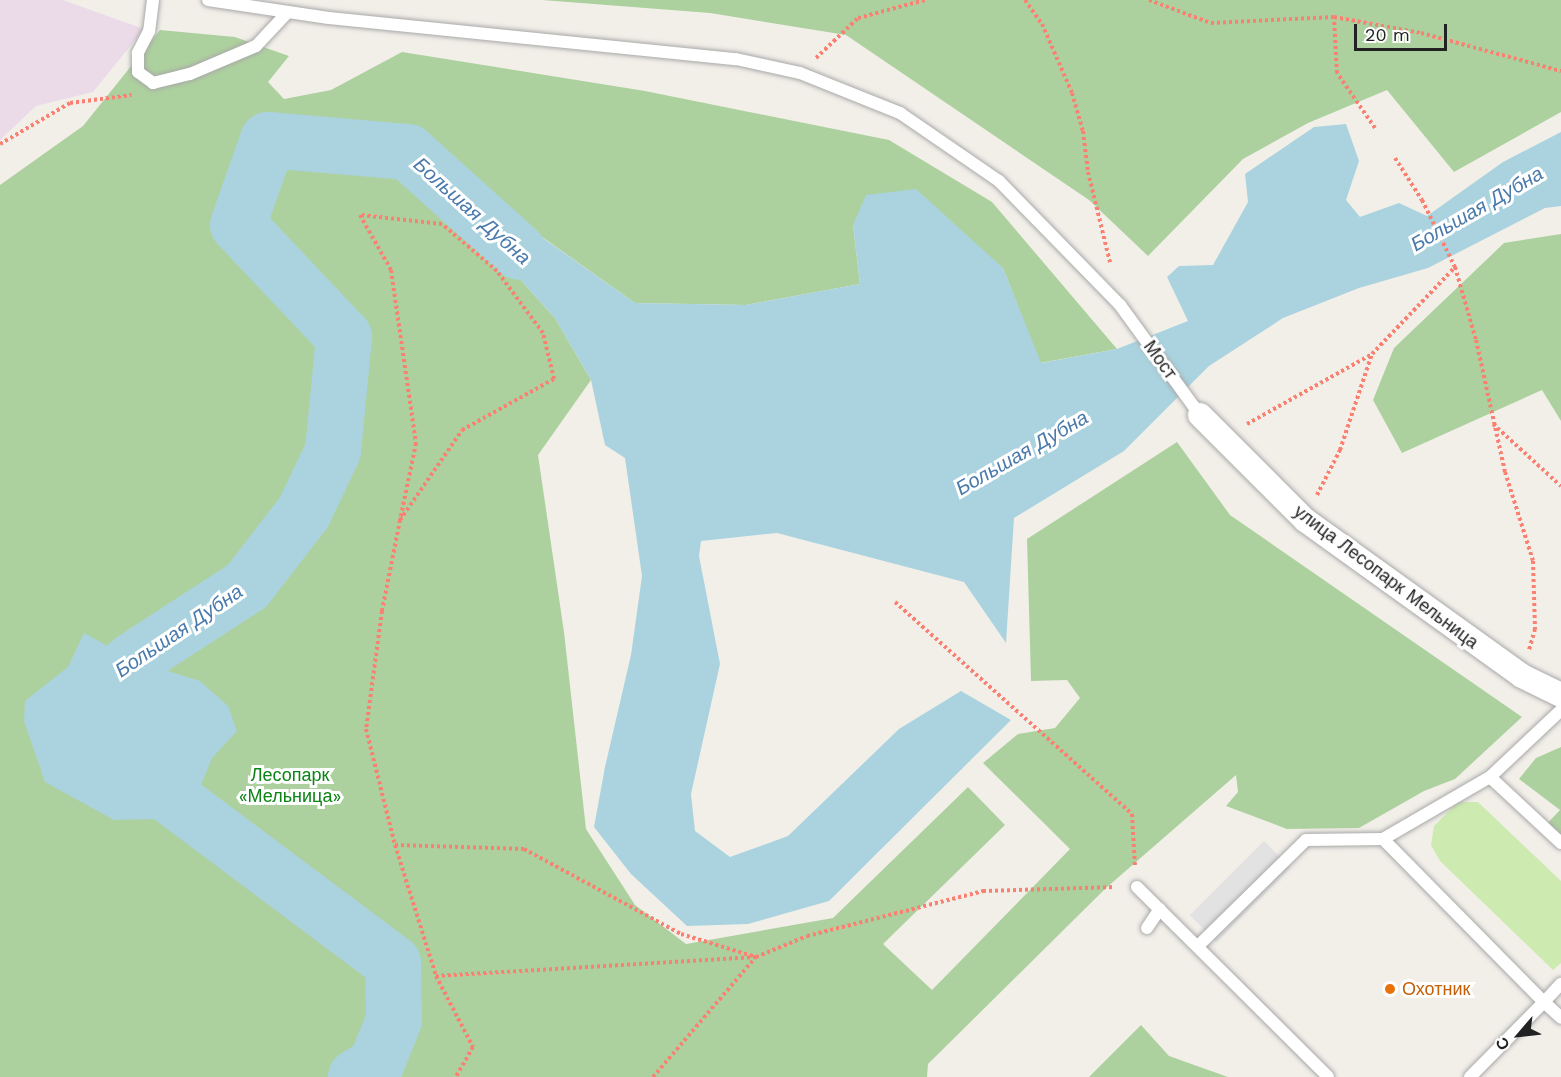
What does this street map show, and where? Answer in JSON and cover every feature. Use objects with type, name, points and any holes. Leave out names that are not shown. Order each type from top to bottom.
[{"type":"street","name":"улица Лесопарк Мельница","points":[[1200,415],[1305,520],[1522,676],[1561,695]]},
{"type":"lane","points":[[153,0],[149,31],[138,53],[138,72],[153,83],[190,74],[256,46],[287,13]]},
{"type":"lane","name":"Мост","points":[[208,0],[287,13],[736,59],[800,73],[900,113],[999,181],[1120,305],[1200,415]]},
{"type":"lane","points":[[1198,946],[1306,840],[1383,838],[1490,777],[1561,710]]},
{"type":"lane","points":[[1490,777],[1561,843]]},
{"type":"lane","points":[[1383,838],[1561,1018]]},
{"type":"lane","points":[[1137,887],[1328,1077]]},
{"type":"lane","points":[[1147,928],[1160,909]]},
{"type":"lane","points":[[1470,1077],[1561,984]]},
{"type":"path","points":[[800,73],[858,18],[925,0]]},
{"type":"path","points":[[1025,0],[1042,24],[1071,93],[1083,131],[1088,172],[1120,305]]},
{"type":"path","points":[[1149,0],[1212,23],[1334,17],[1421,33],[1561,71]]},
{"type":"path","points":[[1334,17],[1337,73],[1375,128]]},
{"type":"path","points":[[1395,158],[1422,200],[1455,267],[1476,340],[1493,423],[1533,561],[1535,629],[1522,676]]},
{"type":"path","points":[[400,520],[462,430],[554,379],[543,333],[497,271],[442,224],[360,215],[391,270],[416,443],[400,520],[382,610],[366,729],[395,844],[436,976],[473,1047],[456,1077]]},
{"type":"path","points":[[1222,437],[1372,354],[1455,267]]},
{"type":"path","points":[[1305,520],[1340,450],[1372,354]]},
{"type":"path","points":[[1493,423],[1561,486]]},
{"type":"path","points":[[436,976],[756,957],[807,936],[982,891],[1137,887],[1132,814],[895,602]]},
{"type":"path","points":[[395,844],[524,849],[681,934],[756,957]]},
{"type":"path","points":[[653,1077],[756,957]]},
{"type":"shaded area","points":[[0,0],[63,0],[144,29],[93,92],[36,106],[0,140]]},
{"type":"shaded area","points":[[1264,841],[1291,868],[1217,942],[1190,915]]},
{"type":"green space","points":[[542,0],[1561,0],[1561,112],[1454,172],[1387,90],[1308,123],[1243,159],[1148,256],[1089,200],[846,35],[710,13]]},
{"type":"green space","name":"Лесопарк «Мельница»","points":[[160,30],[235,37],[289,56],[268,82],[284,99],[331,90],[402,52],[645,91],[889,140],[992,202],[1117,349],[1040,363],[1003,268],[853,225],[860,284],[746,305],[635,303],[473,188],[463,201],[519,278],[555,318],[591,380],[538,455],[564,632],[586,829],[635,905],[686,944],[833,918],[968,787],[1005,825],[883,944],[932,990],[1070,849],[983,763],[1018,734],[1055,728],[1080,698],[1067,680],[1031,681],[1027,539],[1177,442],[1230,515],[1522,717],[1455,779],[1424,791],[1359,828],[1287,829],[1226,806],[1238,792],[1236,775],[1106,888],[928,1064],[927,1077],[0,1077],[0,185],[83,126]]},
{"type":"green space","points":[[1561,234],[1561,421],[1542,390],[1402,453],[1373,400],[1394,348],[1504,243]]},
{"type":"green space","points":[[1561,747],[1561,849],[1541,830],[1560,810],[1519,779],[1536,758]]},
{"type":"green space","points":[[1458,802],[1478,802],[1561,881],[1561,963],[1553,970],[1440,861],[1431,845],[1434,826]]},
{"type":"green space","points":[[1141,1025],[1169,1056],[1228,1077],[1089,1077]]},
{"type":"water","points":[[1346,124],[1359,161],[1346,200],[1360,217],[1399,203],[1427,216],[1503,162],[1561,132],[1561,206],[1545,208],[1428,268],[1359,288],[1283,318],[1209,366],[1124,451],[1014,518],[1006,643],[964,582],[777,533],[701,541],[699,556],[720,664],[691,794],[695,831],[730,857],[788,836],[899,729],[961,691],[1011,720],[829,901],[748,924],[687,926],[631,874],[594,827],[605,767],[631,655],[642,576],[625,458],[605,445],[591,380],[555,318],[519,278],[453,215],[472,188],[635,303],[746,305],[860,284],[853,225],[866,195],[916,189],[1003,268],[1041,363],[1117,349],[1188,321],[1167,277],[1179,266],[1213,265],[1248,202],[1245,174],[1314,127]]},
{"type":"water","points":[[84,633],[133,660],[200,681],[228,706],[237,731],[212,758],[201,785],[210,826],[153,819],[114,820],[45,782],[24,721],[25,701],[68,667]]},
{"type":"waterway","name":"Большая Дубна","points":[[356,1077],[376,1065],[394,1020],[393,963],[134,769],[104,683],[133,660],[247,586],[304,512],[333,451],[344,337],[238,225],[268,140],[408,152],[519,252]]},
{"type":"place","name":"Охотник","points":[[1390,989]]}]
